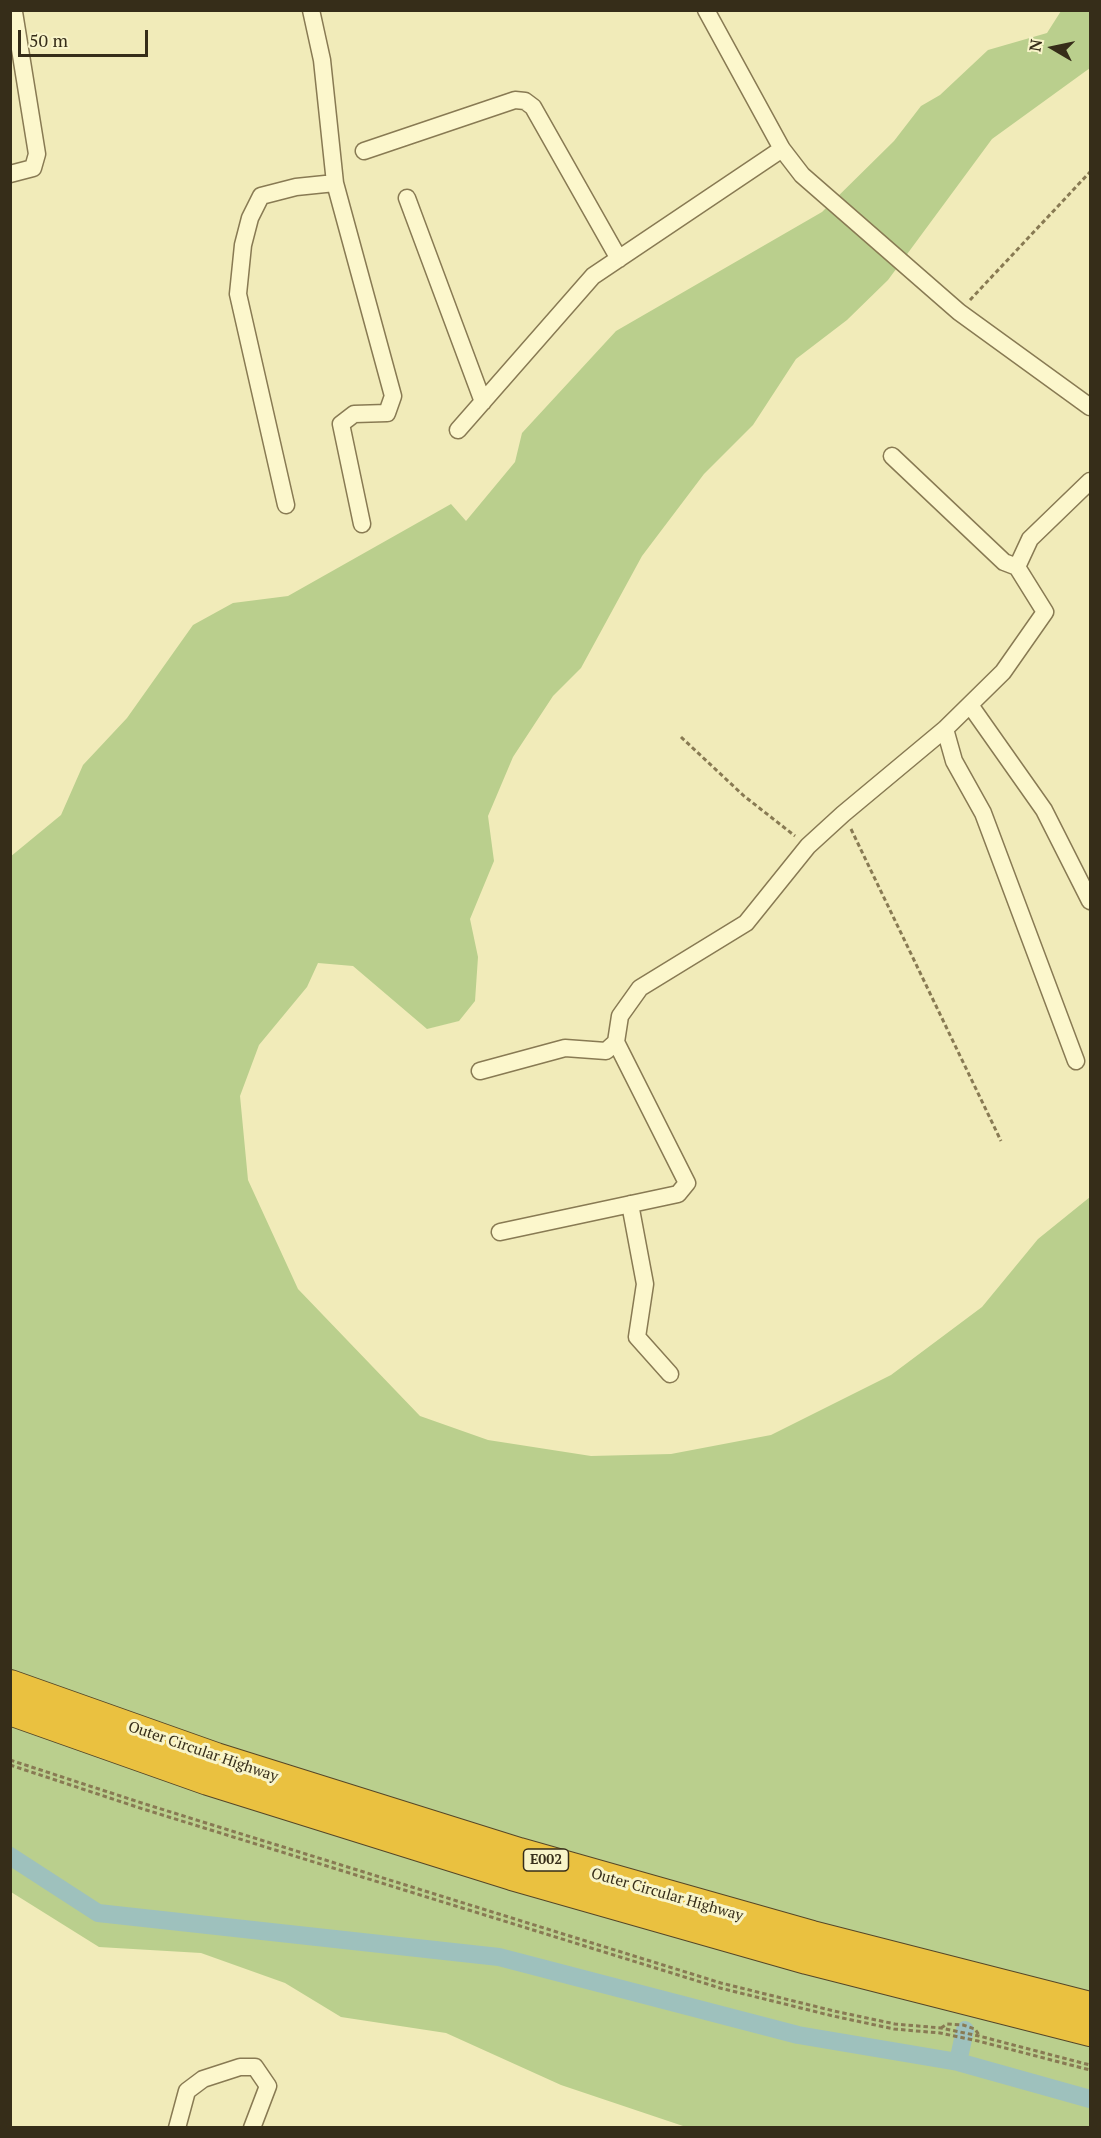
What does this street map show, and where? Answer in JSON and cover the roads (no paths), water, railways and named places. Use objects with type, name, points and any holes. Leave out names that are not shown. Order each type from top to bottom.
[{"type":"highway","name":"Outer Circular Highway","points":[[10,1685],[216,1758],[519,1853],[812,1936],[1090,2007]]},
{"type":"highway","name":"Outer Circular Highway","points":[[10,1710],[208,1780],[512,1875],[807,1959],[1090,2031]]},
{"type":"street","points":[[311,10],[322,60],[335,183],[393,396],[387,413],[354,414],[341,424],[362,524]]},
{"type":"street","points":[[706,10],[782,149],[802,175],[959,312],[1090,407]]},
{"type":"street","points":[[10,174],[33,168],[36,154],[14,12]]},
{"type":"street","points":[[364,151],[515,100],[525,101],[533,107],[619,259]]},
{"type":"street","points":[[458,430],[593,276],[782,149]]},
{"type":"street","points":[[286,505],[238,294],[243,244],[250,218],[261,196],[296,187],[335,183]]},
{"type":"street","points":[[406,198],[483,402]]},
{"type":"street","points":[[500,1232],[678,1194],[687,1183],[616,1042],[620,1016],[640,988],[746,923],[808,846],[945,729],[1002,672],[1045,612],[1017,567],[1004,562],[892,456]]},
{"type":"street","points":[[1017,567],[1030,539],[1090,481]]},
{"type":"street","points":[[970,705],[1044,810],[1090,900]]},
{"type":"street","points":[[945,729],[954,761],[983,813],[1076,1061]]},
{"type":"street","points":[[480,1071],[565,1048],[606,1051],[616,1042]]},
{"type":"street","points":[[630,1204],[645,1284],[637,1337],[670,1374]]},
{"type":"street","points":[[177,2127],[187,2091],[203,2079],[240,2067],[255,2067],[268,2086],[252,2127]]},
{"type":"waterway","points":[[10,1856],[98,1913],[499,1957],[798,2035],[958,2062],[1090,2099]]},
{"type":"waterway","points":[[958,2062],[965,2030]]}]
